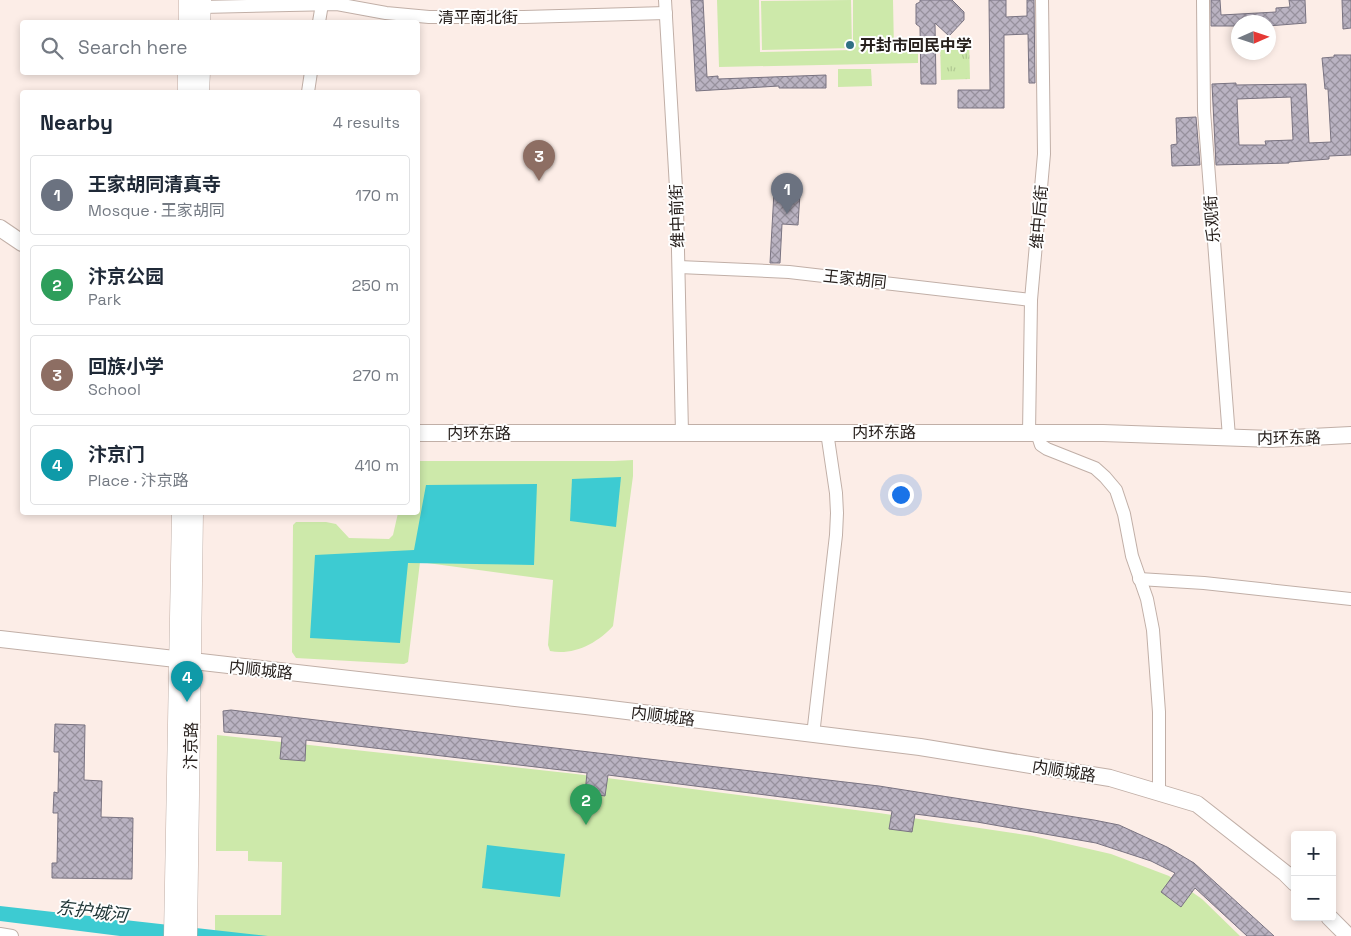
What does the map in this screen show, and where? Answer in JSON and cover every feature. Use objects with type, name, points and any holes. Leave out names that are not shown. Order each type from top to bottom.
[{"type":"main road","points":[[189,20],[198,7]]},
{"type":"main road","points":[[186,90],[187,75]]},
{"type":"main road","points":[[200,90],[201,75]]},
{"type":"main road","name":"汴京路","points":[[181,515],[185,662]]},
{"type":"main road","name":"汴京路","points":[[180,928],[185,662],[194,515]]},
{"type":"street","name":"维中后街","points":[[1033,433],[1031,300],[1044,154],[1042,0]]},
{"type":"street","name":"乐观街","points":[[1203,0],[1204,111],[1229,437]]},
{"type":"street","points":[[319,20],[322,4]]},
{"type":"street","name":"清平南北街","points":[[198,7],[337,4],[386,13],[429,17],[524,17],[666,6]]},
{"type":"street","name":"维中前街","points":[[666,6],[677,205],[682,433]]},
{"type":"street","points":[[308,90],[311,75]]},
{"type":"street","points":[[0,216],[20,230]]},
{"type":"street","points":[[0,228],[20,242]]},
{"type":"street","name":"王家胡同","points":[[678,267],[789,272],[1031,300]]},
{"type":"street","name":"内环东路","points":[[420,432],[1103,433],[1272,440],[1351,435]]},
{"type":"street","points":[[812,735],[836,536],[837,513],[827,432]]},
{"type":"street","points":[[1033,433],[1040,445],[1046,449],[1095,468],[1116,490],[1124,514],[1132,556],[1147,599],[1152,622],[1159,712],[1159,793]]},
{"type":"street","points":[[1140,579],[1204,583],[1351,599]]},
{"type":"street","name":"内顺城路","points":[[0,639],[920,747],[1110,778],[1197,804],[1291,879]]},
{"type":"street","points":[[1333,921],[1348,936]]},
{"type":"street","points":[[0,934],[12,936]]},
{"type":"green space","points":[[717,0],[759,0],[760,52],[853,50],[853,0],[893,0],[894,50],[918,50],[918,63],[719,67]]},
{"type":"green space","points":[[851,0],[852,48],[762,50],[761,1]]},
{"type":"green space","points":[[969,38],[970,79],[941,80],[940,39]]},
{"type":"green space","points":[[838,69],[871,69],[872,86],[838,87]]},
{"type":"green space","points":[[633,460],[633,476],[613,626],[593,643],[567,652],[550,651],[548,645],[553,580],[420,562],[408,662],[404,664],[296,658],[292,652],[293,525],[296,522],[336,524],[349,538],[389,539],[393,535],[398,515],[420,515],[420,461]]},
{"type":"green space","points":[[217,735],[576,774],[879,813],[1033,836],[1111,854],[1169,876],[1202,899],[1240,936],[215,936],[215,915],[281,915],[282,862],[248,861],[248,851],[216,851]]},
{"type":"water","points":[[621,477],[616,527],[570,521],[572,479]]},
{"type":"water","points":[[537,484],[534,565],[408,563],[400,643],[310,638],[315,555],[414,550],[426,485]]},
{"type":"water","points":[[487,845],[565,854],[560,897],[482,888]]},
{"type":"water","points":[[0,906],[268,936],[120,936],[0,921]]},
{"type":"building","points":[[691,0],[703,0],[707,77],[718,76],[718,79],[826,75],[826,88],[779,88],[779,86],[696,91]]},
{"type":"building","points":[[920,0],[952,0],[964,12],[964,20],[949,36],[935,23],[936,84],[921,84],[920,27],[916,24],[916,4]]},
{"type":"building","points":[[989,0],[1006,0],[1006,17],[1027,16],[1027,0],[1034,0],[1035,83],[1029,83],[1028,34],[1004,35],[1004,108],[958,108],[958,90],[990,90]]},
{"type":"building","points":[[1211,0],[1220,0],[1221,15],[1276,12],[1276,8],[1290,7],[1289,0],[1305,0],[1306,23],[1276,25],[1276,15],[1231,15],[1231,26],[1211,26]]},
{"type":"building","points":[[1342,0],[1351,0],[1351,28],[1343,29]]},
{"type":"building","points":[[1334,55],[1351,55],[1351,155],[1329,156],[1329,159],[1289,163],[1216,165],[1212,84],[1306,84],[1309,143],[1331,142],[1328,89],[1325,89],[1322,58],[1334,57]],"holes":[[[1291,97],[1293,140],[1265,141],[1266,145],[1239,145],[1237,99]]]},
{"type":"building","points":[[1196,117],[1200,165],[1172,166],[1171,145],[1177,144],[1176,118]]},
{"type":"building","points":[[774,192],[800,193],[798,225],[782,224],[780,263],[770,263]]},
{"type":"building","points":[[231,710],[879,786],[1119,825],[1167,847],[1194,863],[1274,936],[1247,936],[1195,888],[1181,907],[1161,892],[1175,873],[1151,861],[1096,843],[977,822],[915,814],[912,832],[889,829],[892,811],[608,775],[605,796],[585,793],[587,773],[306,740],[305,761],[280,759],[282,737],[224,732],[223,711]]},
{"type":"building","points":[[55,724],[85,725],[84,780],[102,781],[101,817],[133,818],[132,879],[52,878],[52,863],[57,863],[58,813],[53,813],[54,792],[58,793],[59,752],[54,752]]},
{"type":"place","name":"开封市回民中学","points":[[850,45]]},
{"type":"place","name":"回族小学","points":[[539,181]]},
{"type":"place","name":"王家胡同清真寺","points":[[787,214]]},
{"type":"place","name":"汴京门","points":[[187,702]]},
{"type":"place","name":"汴京公园","points":[[586,825]]},
{"type":"water label","name":"东护城河","points":[[92,911]]}]
